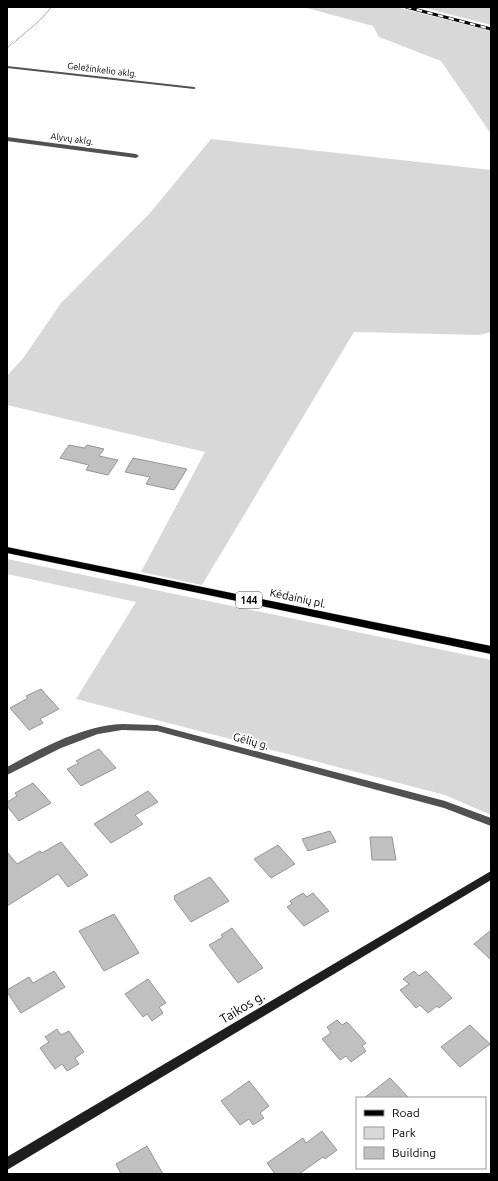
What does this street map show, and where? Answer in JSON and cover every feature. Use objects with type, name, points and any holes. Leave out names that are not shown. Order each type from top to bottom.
[{"type":"main road","name":"Kėdainių pl.","points":[[7,550],[491,650]]},
{"type":"main road","name":"Taikos g.","points":[[7,1164],[491,875]]},
{"type":"street","name":"Geležinkelio aklg.","points":[[7,67],[194,88]]},
{"type":"street","name":"Alyvų aklg.","points":[[7,139],[136,156]]},
{"type":"street","name":"Gėlių g.","points":[[7,771],[76,738],[109,728],[128,726],[157,728],[446,805],[491,822]]},
{"type":"path","points":[[7,48],[37,23],[52,7]]},
{"type":"green space","points":[[303,7],[396,7],[491,31],[491,134],[441,61],[379,37],[373,26]]},
{"type":"green space","points":[[421,7],[491,7],[491,25]]},
{"type":"green space","points":[[211,139],[491,170],[491,332],[480,335],[354,332],[202,585],[141,572],[205,452],[7,405],[7,376],[24,357],[61,303],[150,213]]},
{"type":"green space","points":[[7,559],[491,660],[491,815],[445,795],[76,699],[136,602],[7,574]]},
{"type":"building","points":[[69,445],[84,448],[87,445],[104,449],[99,456],[118,460],[108,475],[86,470],[89,465],[60,458]]},
{"type":"building","points":[[133,458],[187,469],[174,490],[146,484],[150,477],[125,472]]},
{"type":"building","points":[[41,689],[59,709],[40,719],[43,723],[29,730],[10,708],[28,698],[26,696]]},
{"type":"building","points":[[99,749],[116,768],[81,786],[67,769],[79,763],[76,761]]},
{"type":"building","points":[[33,783],[51,803],[19,821],[7,806],[7,802],[17,796],[15,793]]},
{"type":"building","points":[[148,791],[158,802],[135,815],[143,824],[111,843],[94,824]]},
{"type":"building","points":[[330,831],[336,842],[308,851],[302,839]]},
{"type":"building","points":[[370,837],[392,837],[396,860],[372,860]]},
{"type":"building","points":[[61,842],[88,875],[68,887],[58,874],[7,906],[7,852],[17,864],[40,851],[42,853]]},
{"type":"building","points":[[278,845],[295,864],[271,878],[254,859]]},
{"type":"building","points":[[210,877],[229,901],[191,922],[174,899],[174,896]]},
{"type":"building","points":[[303,893],[307,897],[313,893],[329,911],[304,926],[287,907],[292,904],[290,901]]},
{"type":"building","points":[[114,914],[139,953],[104,971],[79,931]]},
{"type":"building","points":[[232,928],[263,968],[238,983],[209,945],[223,937],[221,935]]},
{"type":"building","points":[[491,930],[491,960],[474,944]]},
{"type":"building","points":[[54,971],[65,987],[21,1013],[7,990],[29,977],[33,983]]},
{"type":"building","points":[[414,971],[419,976],[426,971],[452,998],[439,1008],[437,1006],[428,1013],[420,1005],[416,1008],[400,990],[409,984],[403,979]]},
{"type":"building","points":[[148,979],[166,1003],[159,1007],[163,1013],[152,1021],[147,1014],[143,1017],[125,994]]},
{"type":"building","points":[[337,1020],[342,1025],[347,1022],[366,1043],[362,1046],[366,1051],[351,1062],[346,1056],[340,1060],[322,1039],[331,1033],[327,1027]]},
{"type":"building","points":[[470,1025],[490,1044],[460,1067],[441,1047]]},
{"type":"building","points":[[57,1029],[61,1035],[69,1031],[84,1052],[75,1058],[79,1064],[67,1071],[62,1064],[55,1069],[40,1048],[49,1042],[45,1037]]},
{"type":"building","points":[[390,1078],[408,1097],[365,1097]]},
{"type":"building","points":[[249,1081],[269,1106],[260,1113],[264,1118],[253,1125],[249,1119],[240,1125],[221,1101]]},
{"type":"building","points":[[322,1131],[337,1150],[325,1159],[323,1157],[299,1174],[275,1174],[267,1163],[303,1138],[306,1143]]},
{"type":"building","points":[[147,1146],[163,1174],[121,1174],[116,1164]]},
{"type":"railway","points":[[406,7],[491,29]]}]
